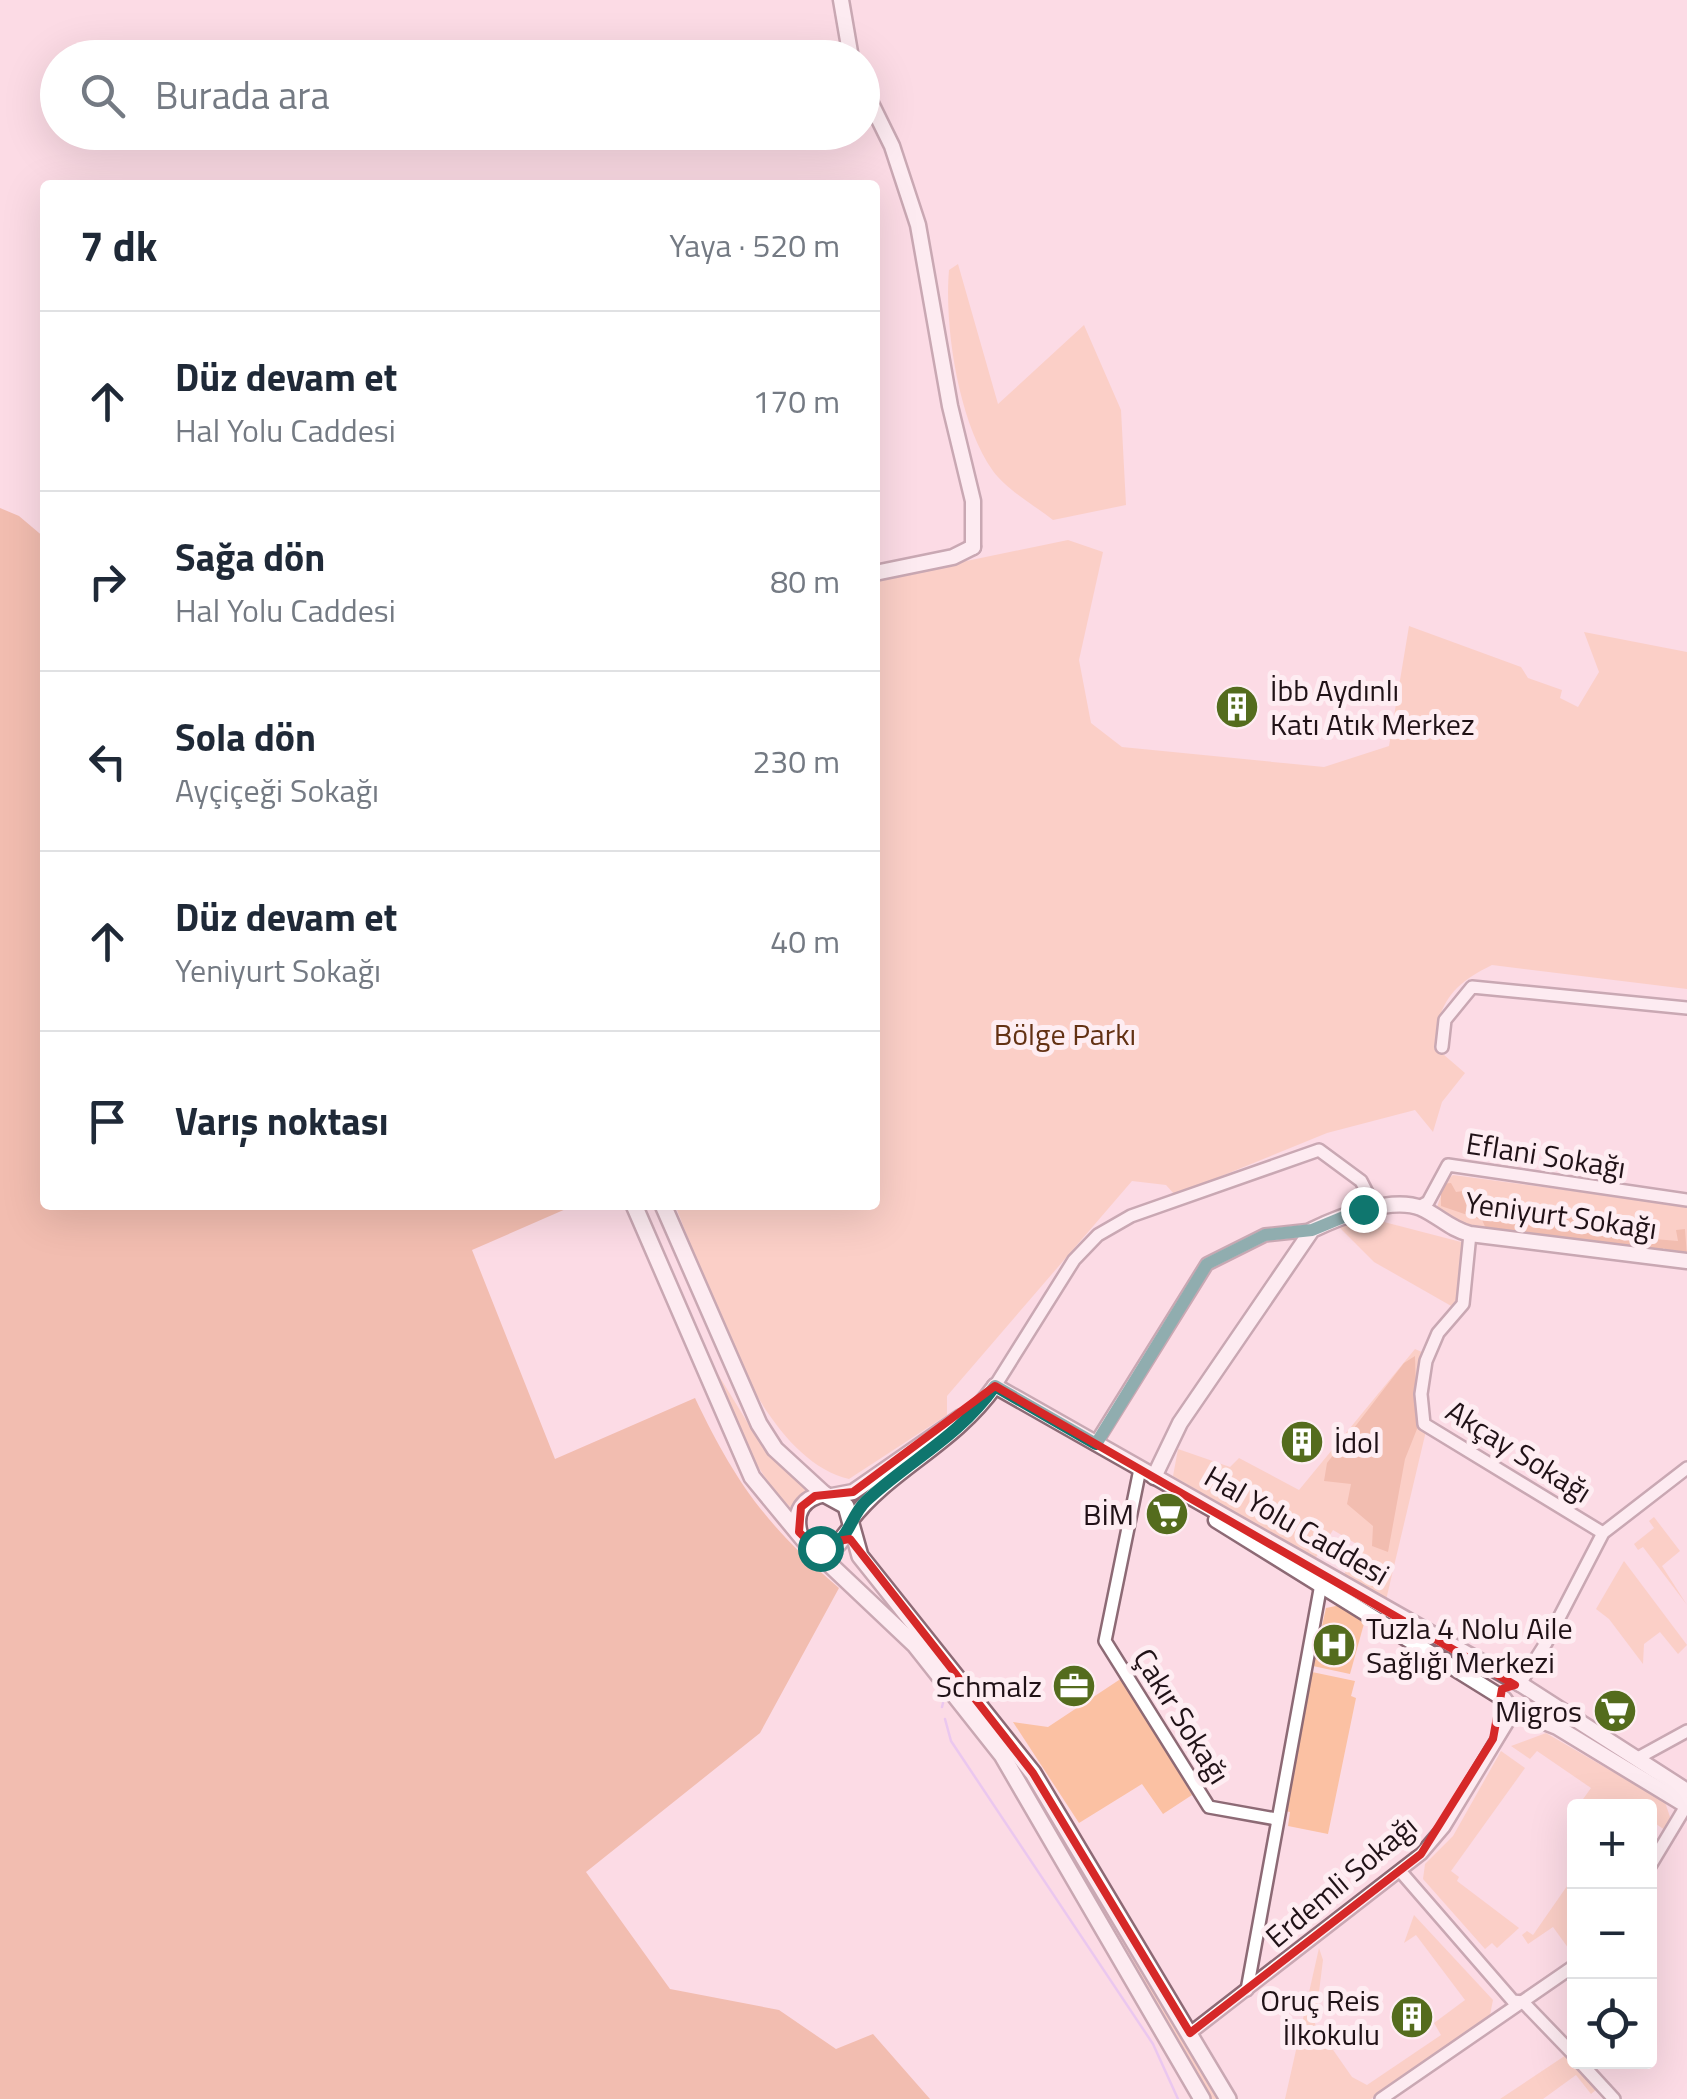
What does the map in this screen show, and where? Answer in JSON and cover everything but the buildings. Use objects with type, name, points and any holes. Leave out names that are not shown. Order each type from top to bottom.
[{"type":"main road","points":[[636,1210],[739,1454],[765,1495],[914,1645],[1002,1755],[1202,2099]]},
{"type":"main road","points":[[665,1210],[759,1424],[775,1449],[846,1506],[850,1526],[873,1574],[986,1709],[1032,1772],[1228,2099]]},
{"type":"main road","points":[[799,1532],[801,1506],[828,1495]]},
{"type":"main road","points":[[812,1545],[838,1544],[850,1526]]},
{"type":"street","points":[[841,0],[848,40]]},
{"type":"street","points":[[880,122],[918,225],[950,406],[973,501],[973,546],[880,568]]},
{"type":"street","points":[[1442,1047],[1445,1020],[1472,986],[1687,1008]]},
{"type":"street","points":[[850,1526],[870,1498],[961,1429],[995,1386],[1074,1260],[1098,1235],[1131,1216],[1319,1150],[1361,1181],[1375,1208]]},
{"type":"street","name":"Eflani Sokağı","points":[[1419,1207],[1428,1202],[1448,1165],[1687,1200]]},
{"type":"street","name":"Yeniyurt Sokağı","points":[[1312,1230],[1375,1208],[1419,1207],[1453,1230],[1470,1234],[1687,1261]]},
{"type":"street","points":[[1096,1444],[1207,1264],[1265,1235],[1312,1230]]},
{"type":"street","points":[[1147,1473],[1312,1230]]},
{"type":"street","name":"Akçay Sokağı","points":[[1470,1234],[1463,1304],[1438,1333],[1426,1361],[1421,1394],[1424,1424],[1603,1534]]},
{"type":"street","points":[[828,1495],[854,1492],[954,1422],[995,1386]]},
{"type":"street","name":"Hal Yolu Caddesi","points":[[995,1386],[1523,1688],[1687,1791]]},
{"type":"street","points":[[1511,1705],[1603,1534],[1687,1468]]},
{"type":"street","name":"Hal Yolu Caddesi","points":[[1147,1473],[1180,1498],[1511,1705],[1557,1727],[1686,1806]]},
{"type":"street","name":"Çakır Sokağı","points":[[1147,1473],[1105,1641],[1209,1807],[1276,1819]]},
{"type":"street","points":[[1247,1990],[1321,1584]]},
{"type":"street","points":[[1511,1705],[1528,1704],[1523,1688]]},
{"type":"street","name":"Erdemli Sokağı","points":[[1190,2033],[1400,1872],[1444,1827],[1511,1705]]},
{"type":"street","points":[[1636,1760],[1687,1731]]},
{"type":"street","points":[[1657,1854],[1686,1806]]},
{"type":"street","points":[[1400,1872],[1512,2002],[1524,2002],[1567,2048]]},
{"type":"street","points":[[1381,2099],[1567,1971]]},
{"type":"street","points":[[1586,2069],[1614,2099]]},
{"type":"highlighted area","points":[[995,1386],[1515,1685],[1502,1689],[1493,1739],[1421,1854],[1190,2033],[1033,1773],[850,1539],[812,1545],[799,1532],[801,1507],[815,1496],[853,1492]]},
{"type":"green space","points":[[958,264],[998,404],[1084,325],[1121,410],[1126,505],[1053,520],[993,471],[971,428],[956,374],[948,293],[949,270]]},
{"type":"green space","name":"Bölge Parkı","points":[[1068,540],[1103,552],[1079,660],[1091,723],[1122,747],[1324,767],[1389,746],[1409,626],[1521,667],[1528,678],[1562,690],[1560,698],[1578,707],[1599,672],[1584,632],[1687,652],[1687,989],[1492,965],[1478,972],[1449,997],[1439,1019],[1436,1048],[1465,1073],[1442,1102],[1433,1132],[1415,1110],[1327,1133],[1175,1195],[1166,1185],[1132,1181],[947,1396],[947,1415],[849,1479],[816,1464],[787,1438],[739,1364],[677,1210],[880,1210],[880,579]]},
{"type":"green space","points":[[1453,1175],[1687,1206],[1687,1254],[1465,1228],[1436,1210],[1446,1181]]},
{"type":"green space","points":[[1361,1216],[1465,1243],[1459,1301],[1453,1307],[1374,1262],[1338,1226]]},
{"type":"green space","points":[[1415,1349],[1424,1353],[1426,1431],[1386,1600],[1343,1576],[1360,1546],[1333,1530],[1315,1559],[1173,1476],[1178,1449],[1230,1467],[1239,1458],[1299,1490]]},
{"type":"green space","points":[[716,1371],[757,1438],[808,1488],[792,1509],[766,1479],[746,1445]]},
{"type":"green space","points":[[1654,1517],[1680,1551],[1662,1566],[1687,1605],[1643,1547],[1638,1550],[1634,1544],[1654,1528],[1649,1521]]},
{"type":"green space","points":[[1624,1561],[1687,1645],[1678,1654],[1660,1632],[1644,1644],[1643,1664],[1609,1619],[1596,1609]]},
{"type":"green space","points":[[1341,1605],[1365,1620],[1350,1674],[1313,1666],[1326,1608]]},
{"type":"green space","points":[[1312,1672],[1355,1681],[1351,1696],[1356,1698],[1328,1834],[1288,1826],[1290,1812],[1285,1811]]},
{"type":"green space","points":[[1122,1678],[1192,1795],[1163,1814],[1142,1784],[1079,1823],[1013,1722],[1048,1727]]},
{"type":"green space","points":[[1546,1733],[1665,1802],[1671,1820],[1665,1830],[1657,1825],[1657,1799],[1583,1799],[1591,1788],[1537,1751],[1530,1759],[1511,1746]]},
{"type":"green space","points":[[1002,1743],[1031,1781],[1220,2099],[1211,2099],[1064,1839]]},
{"type":"green space","points":[[1501,1751],[1525,1768],[1451,1871],[1459,1877],[1457,1881],[1519,1928],[1497,1948],[1492,1943],[1485,1949],[1423,1879],[1425,1864],[1453,1836]]},
{"type":"green space","points":[[1567,1886],[1567,1946],[1553,1927],[1528,1944],[1522,1935],[1527,1931],[1533,1935]]},
{"type":"green space","points":[[1414,1915],[1493,2000],[1490,2015],[1371,2099],[1285,2099],[1319,1948],[1323,1960],[1315,2024],[1352,2077],[1367,2085],[1441,2035],[1434,2023],[1465,2000],[1416,1935],[1404,1943]]},
{"type":"green space","points":[[1566,2055],[1567,2069],[1579,2069],[1597,2089],[1591,2094],[1576,2075],[1543,2099],[1500,2099]]},
{"type":"shaded area","points":[[0,508],[19,516],[40,534],[40,1210],[564,1210],[472,1250],[555,1459],[695,1398],[755,1502],[839,1588],[760,1733],[586,1872],[670,1989],[779,2010],[836,2049],[873,2034],[930,2099],[0,2099]]},
{"type":"shaded area","points":[[1451,1183],[1456,1192],[1470,1190],[1525,1207],[1564,1208],[1619,1226],[1655,1229],[1654,1239],[1678,1241],[1676,1230],[1685,1229],[1687,1257],[1671,1256],[1664,1248],[1657,1253],[1534,1234],[1488,1233],[1482,1220],[1441,1206],[1441,1184]]},
{"type":"shaded area","points":[[1415,1356],[1417,1429],[1405,1459],[1388,1552],[1372,1546],[1373,1526],[1347,1504],[1351,1484],[1324,1481],[1327,1463],[1404,1363]]},
{"type":"waterway","points":[[942,1707],[943,1703]]},
{"type":"waterway","points":[[945,1719],[951,1741],[1153,2044],[1178,2099]]},
{"type":"place","name":"İbb Aydınlı Katı Atık Merkez","points":[[1237,707]]},
{"type":"place","name":"İdol","points":[[1302,1442]]},
{"type":"place","name":"BİM","points":[[1167,1514]]},
{"type":"place","name":"Tuzla 4 Nolu Aile Sağlığı Merkezi","points":[[1334,1645]]},
{"type":"place","name":"Schmalz","points":[[1074,1686]]},
{"type":"place","name":"Migros","points":[[1615,1711]]},
{"type":"place","name":"Oruç Reis İlkokulu","points":[[1412,2017]]},
{"type":"route","points":[[820,1548],[845,1538],[862,1504],[961,1429],[995,1386],[1096,1444],[1207,1264],[1265,1235],[1312,1230],[1363,1209]]}]
